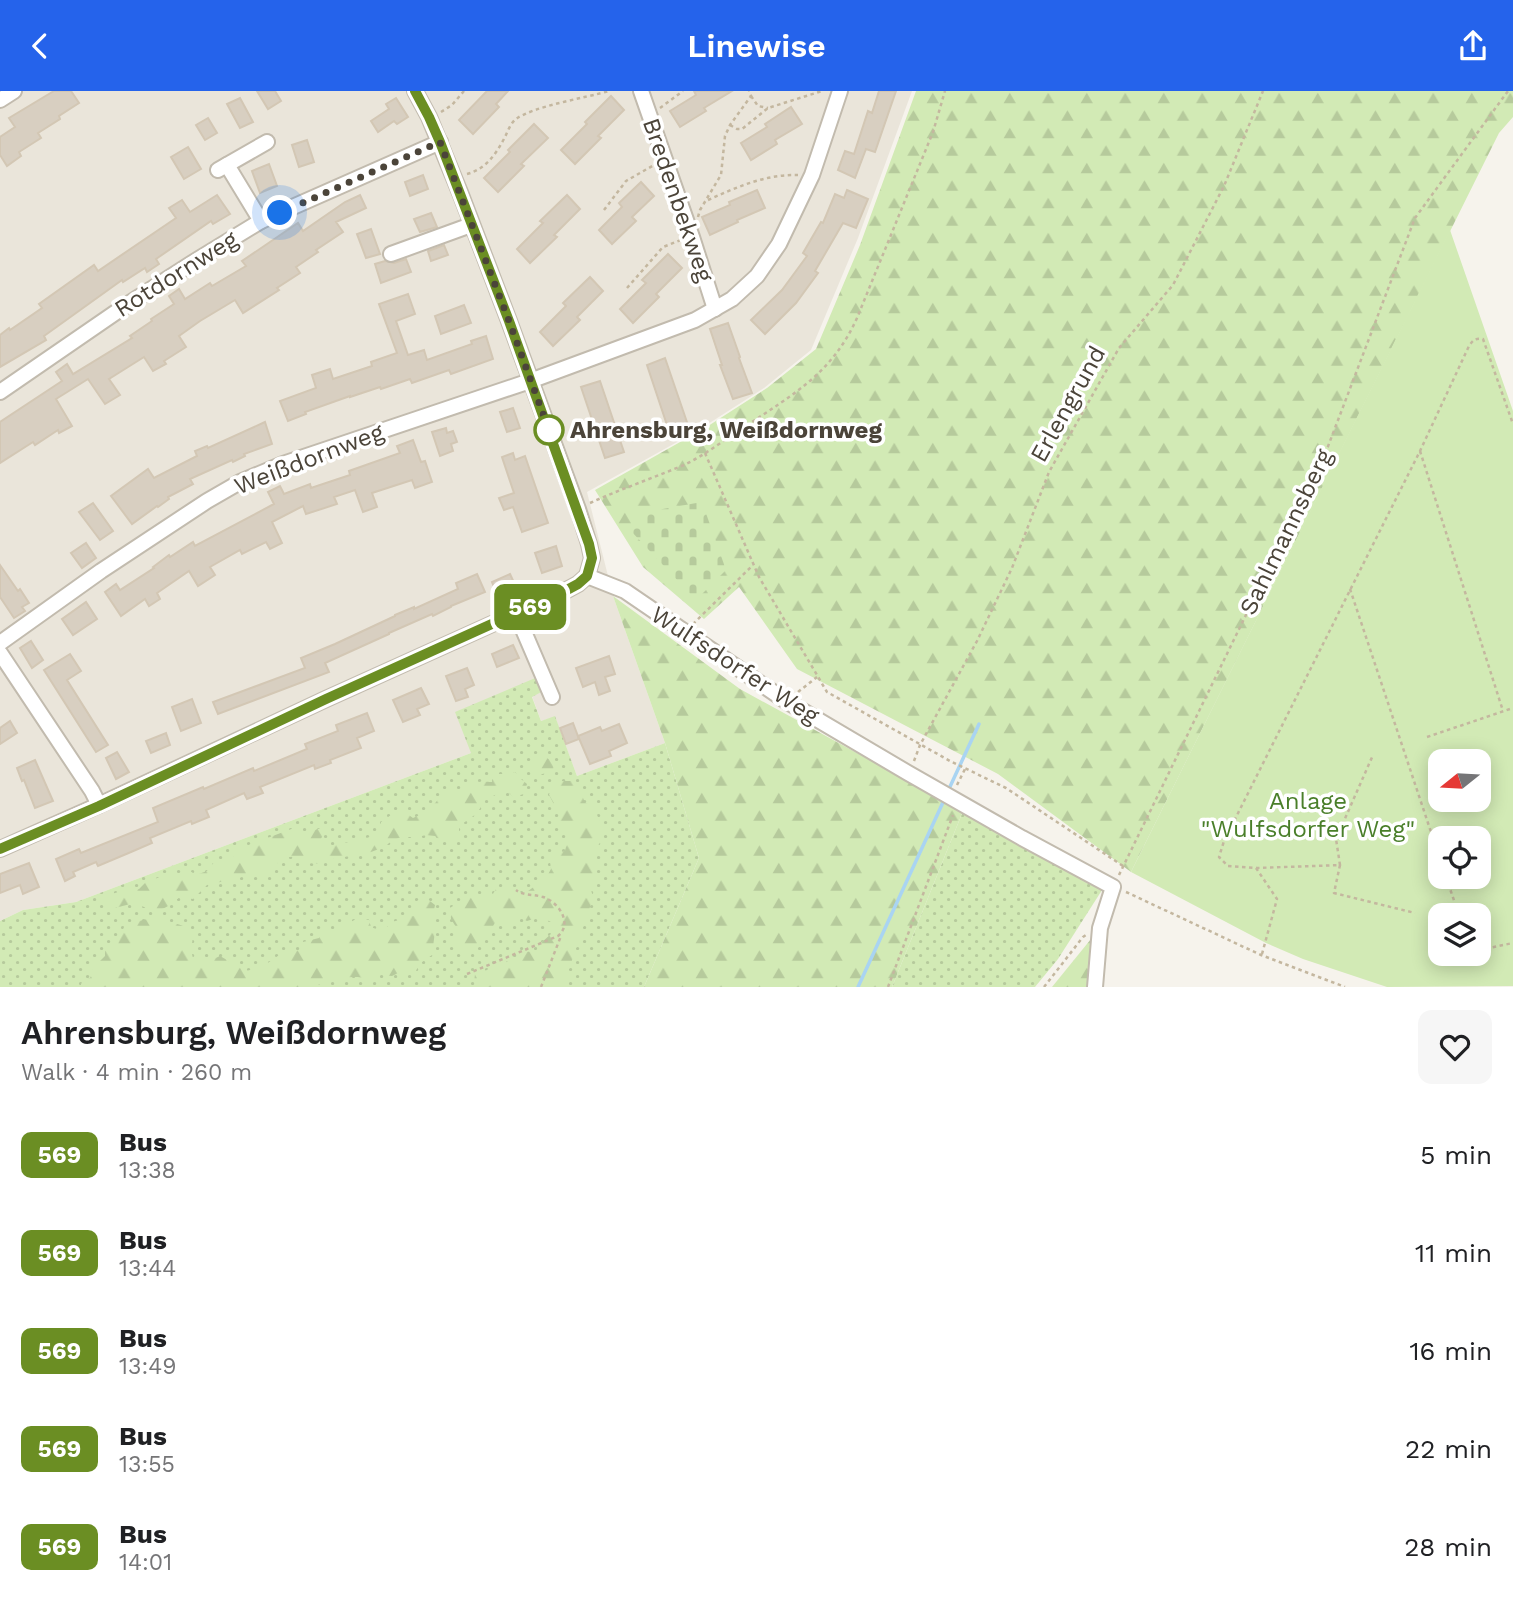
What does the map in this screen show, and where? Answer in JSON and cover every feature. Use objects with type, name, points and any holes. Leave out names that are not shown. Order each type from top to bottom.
[{"type":"street","points":[[0,100],[14,91]]},
{"type":"street","points":[[0,849],[565,591],[587,576],[592,558],[578,509],[440,142],[415,91]]},
{"type":"street","name":"Bredenbekweg","points":[[641,91],[687,238],[715,309]]},
{"type":"street","name":"Weißdornweg","points":[[0,643],[101,571],[240,482],[296,460],[530,381],[695,320],[732,299],[757,275],[779,244],[812,175],[840,91]]},
{"type":"street","points":[[261,221],[222,167],[267,142]]},
{"type":"street","name":"Rotdornweg","points":[[0,392],[146,293],[261,221],[440,142]]},
{"type":"street","points":[[391,254],[471,225]]},
{"type":"street","name":"Wulfsdorfer Weg","points":[[587,576],[625,591],[786,701],[951,799],[1113,887]]},
{"type":"street","points":[[516,613],[552,697]]},
{"type":"street","points":[[0,653],[92,791],[99,806]]},
{"type":"street","points":[[1095,987],[1100,928],[1113,887]]},
{"type":"path","points":[[429,117],[452,105],[464,91]]},
{"type":"path","points":[[454,178],[473,173],[486,164],[516,120],[547,107],[609,91]]},
{"type":"path","points":[[649,117],[683,91]]},
{"type":"path","points":[[730,125],[742,129],[768,108],[822,91]]},
{"type":"path","points":[[578,509],[686,464],[705,453],[806,386],[835,356],[849,336],[933,132],[945,91]]},
{"type":"path","name":"Erlengrund","points":[[908,773],[920,744],[977,641],[1006,580],[1049,473],[1119,348],[1173,285],[1224,186],[1263,91]]},
{"type":"path","name":"Sahlmannsberg","points":[[1113,887],[1327,449],[1415,218],[1508,91]]},
{"type":"path","points":[[627,288],[663,247],[687,238],[721,175],[726,136],[750,93],[758,106],[768,108]]},
{"type":"path","points":[[604,210],[626,180],[654,165]]},
{"type":"path","points":[[706,201],[753,181],[783,174],[812,175]]},
{"type":"path","points":[[1340,865],[1256,868],[1228,866],[1219,857],[1473,340],[1483,339],[1513,424]]},
{"type":"path","points":[[1420,451],[1503,711]]},
{"type":"path","points":[[705,453],[759,577],[827,692],[965,769],[1006,788],[1123,867]]},
{"type":"path","points":[[685,632],[754,565]]},
{"type":"path","points":[[1350,589],[1429,826]]},
{"type":"path","points":[[786,701],[817,677]]},
{"type":"path","points":[[1427,737],[1513,709]]},
{"type":"path","points":[[1373,755],[1336,839],[1340,865],[1334,893],[1415,913]]},
{"type":"path","points":[[951,799],[965,769]]},
{"type":"path","points":[[888,987],[953,815]]},
{"type":"path","points":[[1256,868],[1277,899],[1261,955]]},
{"type":"path","points":[[1113,887],[1136,895],[1261,955],[1345,987]]},
{"type":"path","points":[[516,890],[522,894],[550,900],[562,913],[565,923],[541,987]]},
{"type":"path","points":[[1044,987],[1083,937],[1100,928]]},
{"type":"path","points":[[467,974],[562,933]]},
{"type":"path","points":[[1491,948],[1513,943]]},
{"type":"shaded area","points":[[0,91],[912,91],[858,238],[811,350],[764,388],[697,431],[587,492],[613,596],[665,743],[577,776],[555,717],[541,721],[532,696],[545,690],[541,677],[471,753],[76,902],[23,910],[0,921]]},
{"type":"green space","points":[[916,91],[1513,91],[1513,117],[1499,133],[1131,872],[998,774],[797,669],[739,587],[704,619],[643,567],[595,490],[705,428],[767,388],[816,349],[860,245]]},
{"type":"green space","name":"Anlage \"Wulfsdorfer Weg\"","points":[[1450,230],[1513,411],[1513,986],[1387,987],[1303,959],[1266,943],[1131,872]]},
{"type":"green space","points":[[702,502],[726,570],[696,600],[631,531],[646,512]]},
{"type":"green space","points":[[613,596],[740,689],[963,811],[892,987],[644,987],[699,858],[665,743]]},
{"type":"green space","points":[[540,676],[545,690],[532,697],[541,721],[555,716],[577,776],[665,743],[699,858],[644,987],[0,987],[0,921],[23,910],[76,902],[471,753],[455,712]]},
{"type":"green space","points":[[536,757],[546,757],[554,763],[553,771],[539,775],[533,771],[531,762]]},
{"type":"green space","points":[[515,772],[527,784],[524,794],[513,797],[508,792],[483,801],[477,813],[459,826],[459,833],[452,839],[442,842],[435,836],[402,837],[371,852],[321,864],[308,863],[296,856],[284,858],[265,873],[252,878],[242,877],[207,885],[193,899],[181,896],[159,910],[134,903],[105,909],[102,902],[114,893],[139,889],[146,882],[174,872],[180,874],[190,871],[196,875],[207,871],[215,861],[236,855],[238,849],[294,828],[304,833],[325,827],[320,840],[322,847],[374,836],[379,834],[381,822],[391,815],[403,811],[413,818],[429,809],[440,796],[477,782],[492,782],[495,774]]},
{"type":"green space","points":[[562,781],[573,781],[585,803],[594,806],[603,832],[596,849],[597,860],[593,869],[596,878],[590,885],[593,898],[563,987],[481,987],[474,983],[475,974],[487,970],[493,964],[503,964],[519,958],[525,952],[536,951],[552,933],[551,922],[539,919],[527,921],[518,916],[510,924],[498,918],[485,933],[479,947],[460,951],[454,938],[456,927],[451,919],[450,908],[470,898],[491,897],[496,889],[507,886],[524,894],[546,878],[551,869],[550,861],[565,851],[567,841],[559,814],[549,795],[551,787]]},
{"type":"green space","points":[[963,811],[1104,887],[1058,959],[1035,987],[892,987]]},
{"type":"green space","points":[[426,898],[435,905],[432,955],[419,964],[416,971],[407,975],[373,974],[368,979],[344,978],[306,987],[81,987],[84,980],[90,978],[93,964],[105,956],[105,951],[118,944],[124,927],[142,920],[156,918],[185,927],[193,932],[193,958],[206,961],[220,956],[246,971],[262,967],[285,951],[299,950],[303,942],[319,938],[322,933],[338,929],[358,918],[369,920],[371,927],[385,928],[404,916],[414,916],[414,907],[418,900]]},
{"type":"green space","points":[[1091,939],[1093,987],[1052,987]]},
{"type":"building","points":[[54,91],[71,91],[79,103],[38,133],[41,138],[19,152],[21,156],[7,166],[0,155],[0,137],[15,127],[9,118]]},
{"type":"building","points":[[257,91],[275,91],[281,101],[268,109]]},
{"type":"building","points":[[487,91],[508,91],[496,104],[499,107],[473,134],[459,120]]},
{"type":"building","points":[[694,91],[732,91],[680,127],[670,111],[696,95]]},
{"type":"building","points":[[879,91],[896,91],[875,152],[866,149],[855,178],[838,170],[845,151],[854,154],[868,111],[872,113]]},
{"type":"building","points":[[611,96],[624,110],[575,164],[561,150]]},
{"type":"building","points":[[240,98],[253,122],[240,128],[227,104]]},
{"type":"building","points":[[396,98],[408,117],[397,124],[394,121],[378,132],[371,121],[389,109],[386,104]]},
{"type":"building","points":[[791,107],[802,124],[775,140],[777,144],[751,160],[741,143],[767,127],[765,124]]},
{"type":"building","points":[[208,118],[217,133],[205,140],[196,125]]},
{"type":"building","points":[[534,124],[548,138],[521,164],[524,166],[498,192],[484,178]]},
{"type":"building","points":[[307,140],[314,162],[299,167],[292,145]]},
{"type":"building","points":[[188,147],[201,169],[184,179],[171,157]]},
{"type":"building","points":[[269,164],[277,186],[260,193],[252,171]]},
{"type":"building","points":[[423,175],[428,189],[410,196],[405,182]]},
{"type":"building","points":[[641,182],[654,196],[632,217],[636,221],[612,244],[599,230],[622,207],[619,203]]},
{"type":"building","points":[[757,190],[765,208],[710,235],[702,217]]},
{"type":"building","points":[[847,190],[868,199],[856,228],[843,223],[815,271],[818,273],[796,303],[765,334],[751,320],[782,290],[807,256],[803,253],[821,222],[823,223],[835,194],[844,198]]},
{"type":"building","points":[[217,195],[230,214],[213,224],[211,221],[156,259],[159,264],[147,272],[145,268],[123,282],[122,280],[44,336],[46,340],[0,367],[0,335],[42,308],[39,304],[94,265],[98,271],[176,218],[169,208],[182,200],[190,212]]},
{"type":"building","points":[[360,195],[366,208],[336,222],[343,232],[296,267],[300,273],[277,288],[279,290],[243,313],[235,300],[200,321],[179,336],[186,347],[153,371],[144,357],[109,379],[120,395],[105,404],[88,379],[56,399],[72,426],[59,433],[58,430],[35,445],[33,442],[0,463],[0,422],[62,381],[56,372],[67,364],[73,374],[132,338],[130,336],[174,304],[169,296],[179,289],[185,299],[210,283],[212,286],[246,266],[242,261],[298,223],[303,231]]},
{"type":"building","points":[[567,195],[580,209],[554,235],[557,237],[530,263],[517,249],[543,223],[540,221]]},
{"type":"building","points":[[431,213],[437,227],[420,232],[414,219]]},
{"type":"building","points":[[371,229],[380,254],[366,258],[357,234]]},
{"type":"building","points":[[444,245],[448,255],[431,261],[428,251]]},
{"type":"building","points":[[668,254],[682,268],[656,294],[659,297],[633,323],[620,309],[646,283],[642,280]]},
{"type":"building","points":[[406,259],[411,272],[381,283],[375,264]]},
{"type":"building","points":[[590,277],[603,291],[577,317],[580,320],[553,346],[540,332],[566,306],[563,303]]},
{"type":"building","points":[[408,294],[415,314],[396,321],[408,355],[424,350],[427,360],[472,344],[471,341],[486,336],[493,359],[451,374],[449,370],[412,383],[410,379],[350,396],[288,421],[280,401],[316,388],[312,375],[330,369],[333,379],[372,366],[371,362],[397,353],[379,304]]},
{"type":"building","points":[[464,305],[471,323],[441,334],[435,316]]},
{"type":"building","points":[[728,323],[752,393],[733,399],[710,329]]},
{"type":"building","points":[[665,358],[689,428],[670,434],[647,365]]},
{"type":"building","points":[[600,381],[624,452],[605,458],[581,387]]},
{"type":"building","points":[[513,408],[520,428],[507,432],[500,412]]},
{"type":"building","points":[[265,422],[272,444],[190,479],[193,484],[168,497],[169,499],[132,524],[111,496],[148,469],[154,478],[197,456],[195,451],[207,446],[208,448]]},
{"type":"building","points":[[446,428],[447,433],[453,431],[457,442],[451,444],[453,451],[440,456],[432,432]]},
{"type":"building","points":[[413,440],[421,462],[425,461],[432,482],[415,488],[412,480],[372,493],[377,507],[363,512],[355,490],[334,497],[337,504],[306,514],[303,506],[272,522],[282,543],[270,549],[266,542],[242,554],[240,550],[210,567],[215,575],[198,586],[189,571],[157,593],[160,599],[149,606],[145,599],[121,616],[105,592],[116,584],[120,590],[169,555],[170,557],[193,542],[195,546],[274,504],[268,492],[280,486],[284,494],[310,484],[311,488],[350,475],[349,471],[400,453],[397,446]]},
{"type":"building","points":[[513,453],[515,460],[525,456],[548,523],[522,532],[513,507],[504,510],[499,498],[514,493],[502,457]]},
{"type":"building","points":[[93,503],[113,531],[100,540],[79,512]]},
{"type":"building","points":[[86,543],[96,558],[82,568],[71,553]]},
{"type":"building","points":[[556,546],[562,566],[542,573],[535,553]]},
{"type":"building","points":[[0,565],[29,603],[22,607],[25,611],[14,618],[0,597]]},
{"type":"building","points":[[477,574],[485,592],[325,663],[329,672],[218,714],[213,702],[305,668],[301,658],[458,589],[456,583]]},
{"type":"building","points":[[510,574],[516,587],[497,595],[492,582]]},
{"type":"building","points":[[86,602],[97,619],[73,635],[62,619]]},
{"type":"building","points":[[31,641],[43,660],[32,668],[20,648]]},
{"type":"building","points":[[513,645],[519,658],[497,667],[492,654]]},
{"type":"building","points":[[70,654],[81,671],[67,680],[108,745],[96,752],[44,670]]},
{"type":"building","points":[[609,656],[615,674],[605,677],[610,691],[599,695],[595,682],[583,687],[576,668]]},
{"type":"building","points":[[467,668],[474,685],[465,689],[468,697],[456,701],[446,676]]},
{"type":"building","points":[[421,688],[429,704],[417,709],[420,715],[403,722],[393,700]]},
{"type":"building","points":[[192,699],[201,723],[181,731],[172,707]]},
{"type":"building","points":[[367,713],[374,731],[357,738],[361,748],[330,760],[331,763],[315,769],[314,765],[260,787],[263,793],[247,799],[244,793],[206,810],[209,817],[192,824],[191,821],[150,838],[152,843],[98,866],[96,862],[73,872],[75,876],[65,881],[56,859],[79,849],[81,853],[158,822],[153,808],[307,749],[305,744],[338,731],[336,725]]},
{"type":"building","points":[[10,721],[17,733],[0,744],[0,728]]},
{"type":"building","points":[[573,723],[579,739],[566,744],[560,728]]},
{"type":"building","points":[[619,724],[627,743],[609,751],[611,756],[590,764],[578,736],[600,727],[602,731]]},
{"type":"building","points":[[166,733],[170,745],[151,753],[146,741]]},
{"type":"building","points":[[117,752],[129,772],[116,779],[106,758]]},
{"type":"building","points":[[35,760],[53,801],[35,808],[17,768]]},
{"type":"building","points":[[29,863],[39,887],[23,894],[20,885],[0,893],[0,874]]},
{"type":"waterway","points":[[948,791],[979,724]]},
{"type":"waterway","points":[[858,987],[945,798]]},
{"type":"bus line","name":"569","points":[[0,849],[565,591],[587,576],[592,558],[578,509],[461,195],[429,117],[415,91]]},
{"type":"place","name":"Ahrensburg, Weißdornweg","points":[[549,430]]},
{"type":"route","points":[[280,213],[440,142],[549,430]]}]
